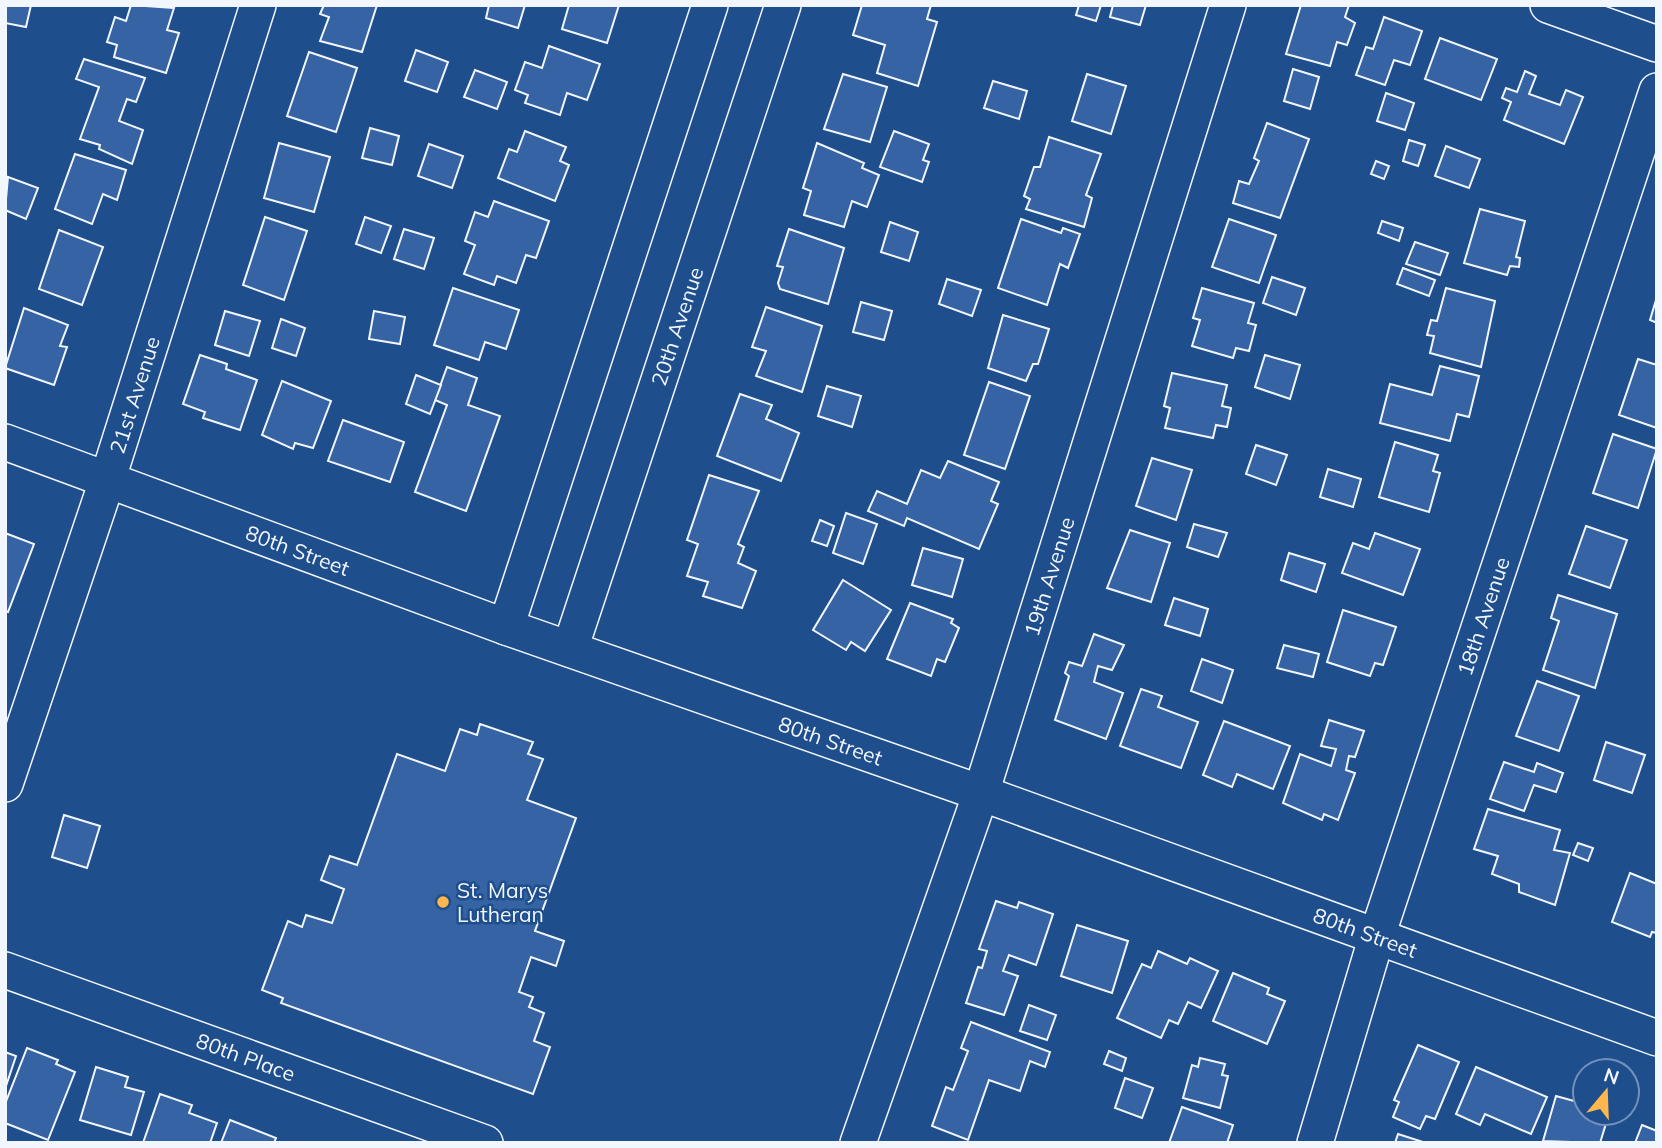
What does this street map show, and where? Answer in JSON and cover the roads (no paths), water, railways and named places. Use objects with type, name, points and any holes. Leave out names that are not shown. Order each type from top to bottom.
[{"type":"street","name":"21st Avenue","points":[[5,783],[108,478],[258,5]]},
{"type":"street","points":[[506,627],[710,5]]},
{"type":"street","name":"20th Avenue","points":[[570,649],[783,5]]},
{"type":"street","name":"19th Avenue","points":[[858,1143],[981,793],[1228,5]]},
{"type":"street","points":[[1548,5],[1657,44]]},
{"type":"street","name":"18th Avenue","points":[[1315,1143],[1376,939],[1657,91]]},
{"type":"street","name":"80th Street","points":[[5,442],[506,627],[981,793],[1376,939],[1657,1038]]},
{"type":"street","name":"80th Place","points":[[5,970],[485,1143]]},
{"type":"place","name":"St. Marys Lutheran","points":[[443,902]]}]
